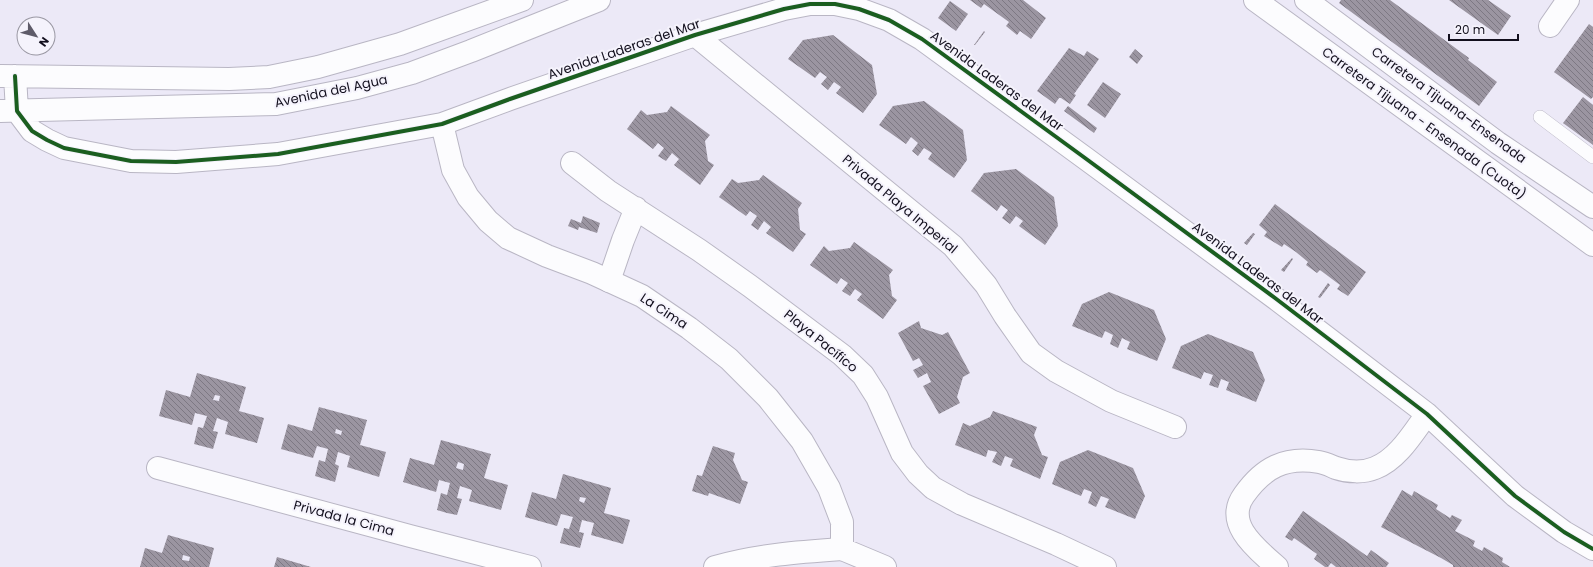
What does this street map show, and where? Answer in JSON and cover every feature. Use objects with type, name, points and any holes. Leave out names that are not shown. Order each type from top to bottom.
[{"type":"main road","name":"Avenida del Agua","points":[[8,76],[221,79],[269,77],[318,67],[400,44],[522,0]]},
{"type":"main road","name":"Avenida del Agua","points":[[9,111],[276,104],[357,88],[412,73],[472,52],[599,0]]},
{"type":"main road","name":"Carretera Tijuana - Ensenada (Cuota)","points":[[1255,0],[1593,245]]},
{"type":"main road","name":"Carretera Tijuana–Ensenada","points":[[1306,0],[1498,143],[1593,208]]},
{"type":"main road","points":[[1550,26],[1568,0]]},
{"type":"main road","name":"Avenida Laderas del Mar","points":[[9,111],[32,131],[64,148],[131,161],[176,162],[278,154],[442,124],[695,35],[784,9],[810,4],[835,4],[859,9],[889,20],[922,39],[1060,139],[1275,298],[1427,414],[1515,496],[1564,532],[1593,549]]},
{"type":"main road","name":"Privada Playa Imperial","points":[[695,35],[953,246],[986,285],[1005,316],[1031,353],[1056,371],[1110,400],[1175,427]]},
{"type":"main road","points":[[8,76],[9,111]]},
{"type":"main road","name":"La Cima","points":[[442,124],[453,170],[468,197],[488,221],[508,238],[642,296],[689,328],[729,359],[768,398],[802,441],[829,488],[842,522],[842,549]]},
{"type":"main road","name":"Playa Pacífico","points":[[572,162],[608,191],[636,208],[750,286],[842,355],[863,375],[877,397],[902,453],[918,474],[933,488],[962,504],[1056,544],[1105,567]]},
{"type":"main road","points":[[609,281],[636,208]]},
{"type":"main road","points":[[1277,567],[1254,546],[1241,530],[1237,513],[1242,498],[1253,483],[1268,469],[1284,463],[1300,461],[1319,462],[1339,469],[1357,472],[1375,468],[1400,449],[1427,414]]},
{"type":"main road","name":"Privada la Cima","points":[[158,468],[530,567]]},
{"type":"main road","points":[[715,567],[734,562],[783,554],[842,549],[885,567]]},
{"type":"lane","points":[[1540,117],[1593,157]]},
{"type":"building","points":[[970,0],[1023,0],[1046,18],[1031,39],[1020,31],[1017,35],[1006,26],[1009,22],[984,4],[981,8]]},
{"type":"building","points":[[1341,0],[1390,0],[1469,58],[1468,60],[1497,82],[1479,106],[1339,3]]},
{"type":"building","points":[[1449,0],[1488,0],[1511,16],[1498,35]]},
{"type":"building","points":[[950,1],[968,14],[956,31],[938,18]]},
{"type":"building","points":[[1589,24],[1593,27],[1593,97],[1591,99],[1554,72]]},
{"type":"building","points":[[984,31],[985,32],[974,45]]},
{"type":"building","points":[[833,35],[872,65],[877,94],[863,113],[836,93],[841,87],[834,82],[828,90],[821,84],[827,77],[820,72],[815,78],[788,59],[803,40]]},
{"type":"building","points":[[1069,48],[1084,56],[1087,51],[1099,59],[1074,94],[1076,95],[1070,104],[1059,98],[1055,104],[1037,91]]},
{"type":"building","points":[[1135,49],[1143,56],[1137,64],[1129,57]]},
{"type":"building","points":[[1103,82],[1121,94],[1105,118],[1087,105]]},
{"type":"building","points":[[1583,97],[1593,105],[1593,145],[1563,123]]},
{"type":"building","points":[[924,101],[963,130],[967,160],[954,178],[928,159],[932,153],[924,148],[918,156],[912,151],[918,143],[911,137],[906,144],[879,125],[893,106]]},
{"type":"building","points":[[671,106],[710,135],[705,141],[708,161],[714,165],[700,185],[674,165],[679,159],[672,153],[666,161],[658,156],[664,148],[658,143],[653,149],[627,129],[641,110],[647,115],[667,112]]},
{"type":"building","points":[[1068,106],[1097,128],[1094,133],[1064,111]]},
{"type":"building","points":[[1016,169],[1054,197],[1058,226],[1045,245],[1019,226],[1023,221],[1016,216],[1010,224],[1002,218],[1008,210],[1001,205],[997,211],[971,191],[984,173]]},
{"type":"building","points":[[763,175],[802,203],[798,209],[800,230],[806,234],[793,252],[766,233],[771,227],[764,221],[758,230],[751,225],[757,216],[750,211],[746,216],[719,197],[732,179],[738,183],[759,180]]},
{"type":"building","points":[[1275,204],[1366,272],[1348,296],[1337,289],[1340,285],[1320,270],[1317,273],[1306,265],[1308,262],[1296,252],[1284,244],[1282,247],[1264,236],[1267,232],[1259,225]]},
{"type":"building","points":[[583,216],[600,223],[597,233],[579,227],[578,230],[568,226],[571,219],[581,223]]},
{"type":"building","points":[[1253,233],[1255,234],[1247,245],[1244,243]]},
{"type":"building","points":[[854,242],[893,270],[889,275],[892,296],[897,300],[883,319],[857,300],[862,294],[855,289],[850,296],[842,291],[848,283],[841,278],[837,284],[810,265],[824,246],[829,251],[850,248]]},
{"type":"building","points":[[1292,258],[1293,259],[1284,272],[1281,270]]},
{"type":"building","points":[[1328,283],[1330,285],[1320,298],[1318,297]]},
{"type":"building","points":[[1109,292],[1154,310],[1166,339],[1157,361],[1127,349],[1130,342],[1122,338],[1118,348],[1110,344],[1113,335],[1105,331],[1102,338],[1072,326],[1082,304]]},
{"type":"building","points":[[919,321],[921,328],[942,335],[948,332],[970,373],[963,377],[957,397],[960,403],[939,414],[923,386],[931,382],[927,373],[918,378],[913,370],[923,365],[919,358],[913,361],[898,333]]},
{"type":"building","points":[[1208,334],[1253,352],[1265,380],[1256,402],[1226,390],[1229,382],[1221,379],[1218,388],[1209,385],[1213,375],[1204,372],[1201,379],[1172,368],[1181,346]]},
{"type":"building","points":[[197,373],[246,387],[239,411],[264,418],[257,443],[225,434],[228,422],[217,418],[213,431],[218,432],[213,449],[194,444],[198,427],[203,428],[207,416],[195,413],[192,425],[159,416],[166,390],[190,397]],"holes":[[[215,395],[220,396],[219,401],[213,400]]]},
{"type":"building","points":[[319,407],[367,420],[360,445],[386,452],[379,477],[347,467],[350,456],[338,452],[335,464],[339,466],[335,482],[315,476],[319,460],[325,462],[328,449],[317,446],[313,458],[281,449],[288,424],[312,431]],"holes":[[[336,429],[342,431],[341,435],[335,433]]]},
{"type":"building","points":[[993,411],[1037,427],[1034,435],[1042,455],[1048,457],[1040,479],[1010,466],[1013,459],[1005,456],[1001,466],[992,462],[997,452],[988,450],[986,457],[955,445],[963,423],[970,426],[990,417]]},
{"type":"building","points":[[441,440],[491,454],[484,478],[508,485],[501,510],[469,501],[472,490],[460,486],[457,498],[462,499],[457,515],[437,510],[441,493],[447,495],[450,483],[439,480],[436,492],[403,482],[410,458],[434,465]],"holes":[[[458,462],[464,464],[463,470],[456,468]]]},
{"type":"building","points":[[713,446],[735,453],[733,460],[742,480],[748,482],[740,504],[709,493],[708,496],[692,491],[697,475],[702,476]]},
{"type":"building","points":[[1088,450],[1133,468],[1145,496],[1135,519],[1105,507],[1109,499],[1101,496],[1096,507],[1088,503],[1092,492],[1084,489],[1081,496],[1052,484],[1060,462]]},
{"type":"building","points":[[563,474],[611,488],[604,513],[630,520],[623,544],[591,535],[594,523],[582,520],[579,532],[584,533],[580,548],[560,543],[564,528],[569,529],[573,517],[561,514],[557,526],[525,517],[532,492],[556,499]],"holes":[[[580,497],[586,498],[584,503],[579,501]]]},
{"type":"building","points":[[1402,490],[1412,496],[1414,491],[1438,505],[1436,509],[1450,518],[1452,515],[1462,520],[1455,531],[1475,541],[1473,546],[1482,551],[1484,547],[1503,558],[1502,562],[1510,567],[1453,567],[1453,565],[1441,558],[1381,527]]},
{"type":"building","points":[[1303,511],[1367,556],[1371,550],[1389,563],[1386,567],[1336,567],[1331,563],[1328,567],[1325,567],[1314,559],[1317,554],[1294,538],[1292,541],[1285,537]]},
{"type":"building","points":[[168,535],[214,548],[209,567],[140,567],[145,548],[162,553]],"holes":[[[183,555],[190,557],[189,561],[182,560]]]},
{"type":"building","points":[[277,557],[311,567],[274,567]]},
{"type":"cycle path","points":[[15,76],[17,111],[32,131],[64,148],[131,161],[176,162],[278,154],[442,124],[695,35],[784,9],[810,4],[835,4],[859,9],[889,20],[922,39],[1085,158],[1275,298],[1427,414],[1515,496],[1564,532],[1593,549]]}]
